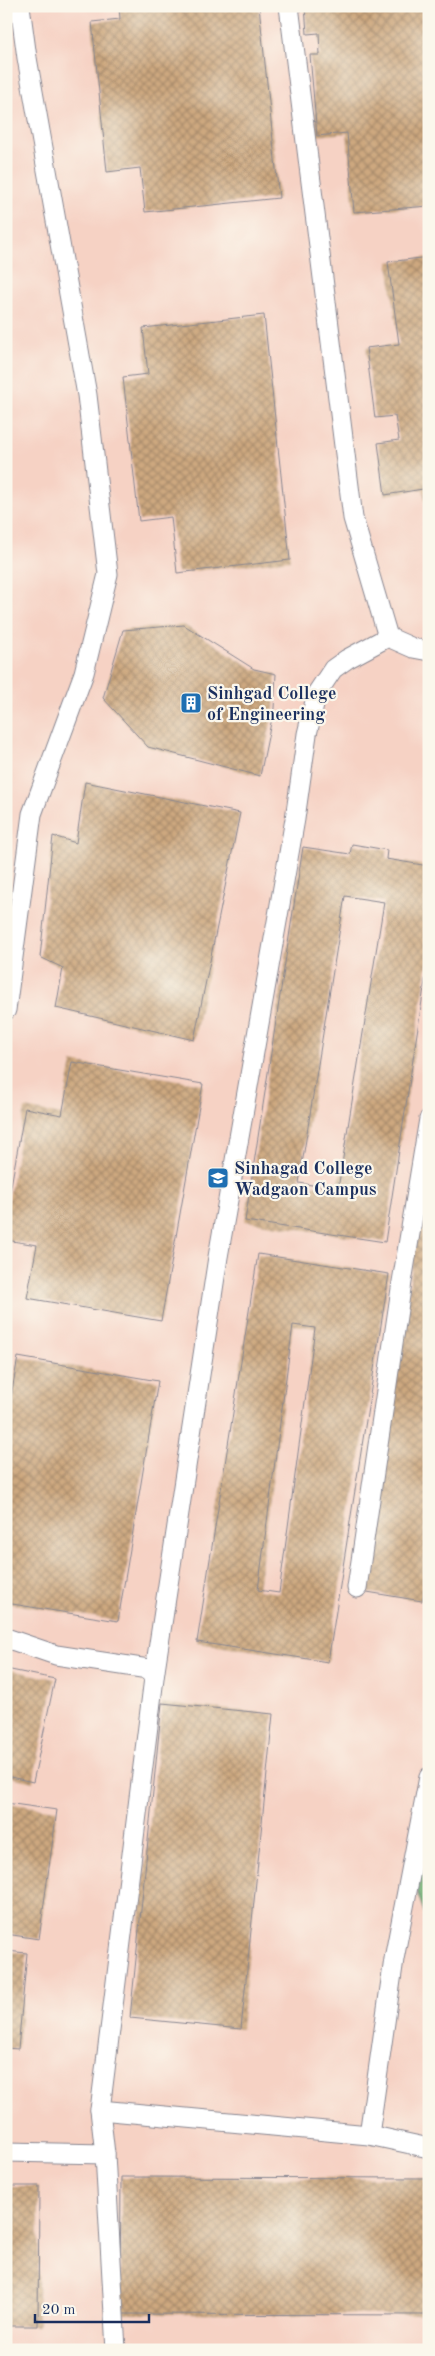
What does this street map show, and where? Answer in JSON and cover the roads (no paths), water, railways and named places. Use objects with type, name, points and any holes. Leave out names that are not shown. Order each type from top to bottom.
[{"type":"lane","points":[[6,1010],[32,814],[84,673],[108,574],[87,395],[27,58],[20,6]]},
{"type":"lane","points":[[289,6],[353,518],[388,637],[413,648],[429,651]]},
{"type":"lane","points":[[116,2350],[105,2154],[100,2110],[155,1670],[218,1257],[316,693],[333,669],[347,659],[388,637]]},
{"type":"lane","points":[[357,1588],[402,1282],[429,1119]]},
{"type":"lane","points":[[6,1638],[56,1655],[155,1670]]},
{"type":"lane","points":[[369,2135],[394,1959],[429,1777]]},
{"type":"lane","points":[[100,2110],[369,2135],[429,2148]]},
{"type":"lane","points":[[6,2152],[105,2154]]},
{"type":"place","name":"Sinhgad College of Engineering","points":[[191,703]]},
{"type":"place","name":"Sinhagad College Wadgaon Campus","points":[[218,1178]]}]
